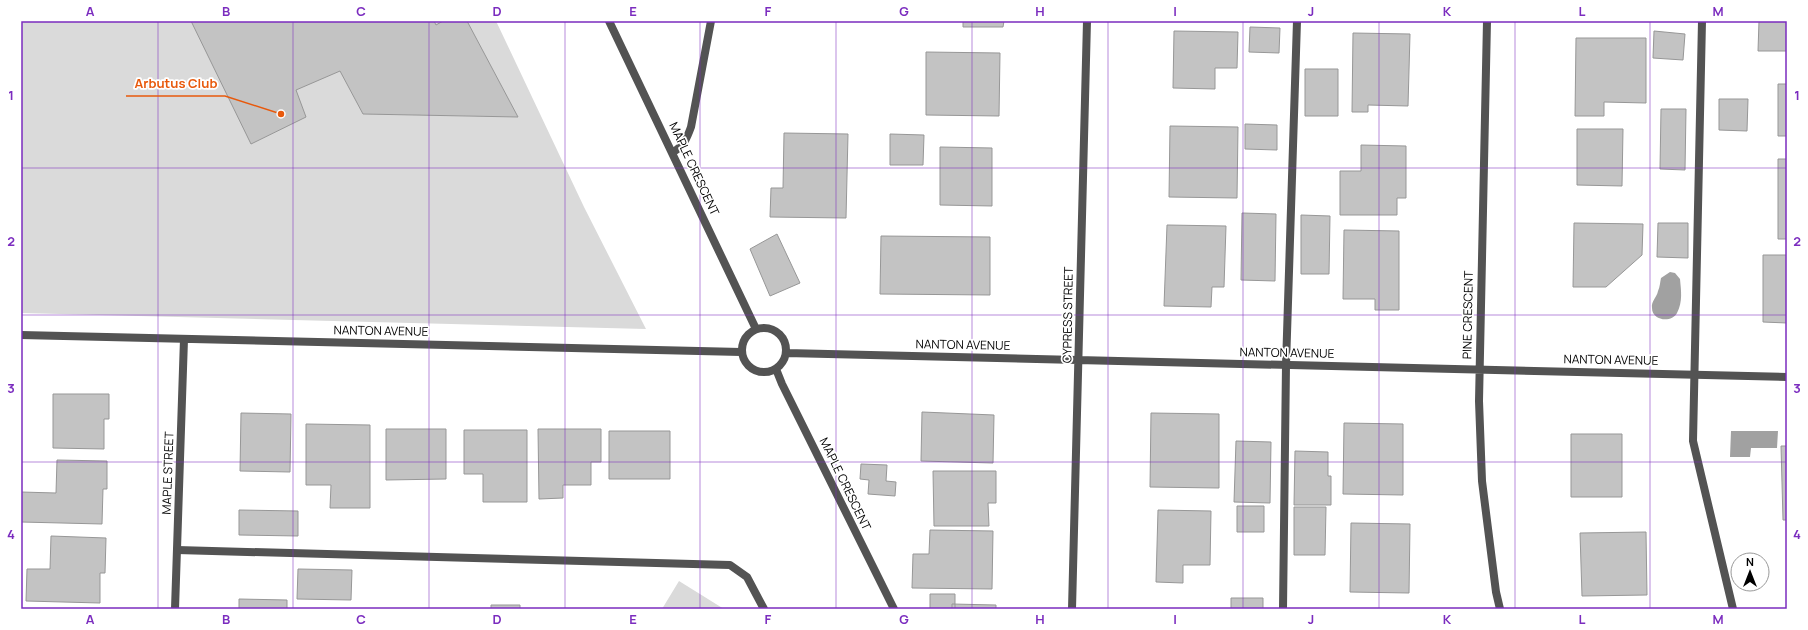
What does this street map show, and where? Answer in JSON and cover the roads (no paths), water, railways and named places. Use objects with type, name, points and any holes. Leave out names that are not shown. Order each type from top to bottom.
[{"type":"street","name":"MAPLE CRESCENT","points":[[609,21],[673,152],[756,329]]},
{"type":"street","points":[[673,152],[680,149],[686,141],[691,126],[711,21]]},
{"type":"street","name":"CYPRESS STREET","points":[[1072,609],[1087,21]]},
{"type":"street","points":[[1283,609],[1286,365],[1297,21]]},
{"type":"street","name":"PINE CRESCENT","points":[[1487,21],[1479,370],[1482,481],[1496,592],[1500,609]]},
{"type":"street","points":[[1702,21],[1692,441],[1733,609]]},
{"type":"street","points":[[771,328],[778,332],[784,341],[786,353],[785,359],[776,369],[769,372],[754,370],[748,366],[741,352],[744,338],[756,329],[771,328]]},
{"type":"street","name":"NANTON AVENUE","points":[[21,334],[741,352]]},
{"type":"street","name":"MAPLE STREET","points":[[175,609],[184,339]]},
{"type":"street","name":"NANTON AVENUE","points":[[786,353],[1787,377]]},
{"type":"street","name":"MAPLE CRESCENT","points":[[776,369],[782,384],[894,609]]},
{"type":"street","points":[[177,550],[730,565],[747,577],[764,609]]},
{"type":"place","name":"Arbutus Club","points":[[281,114]]}]
